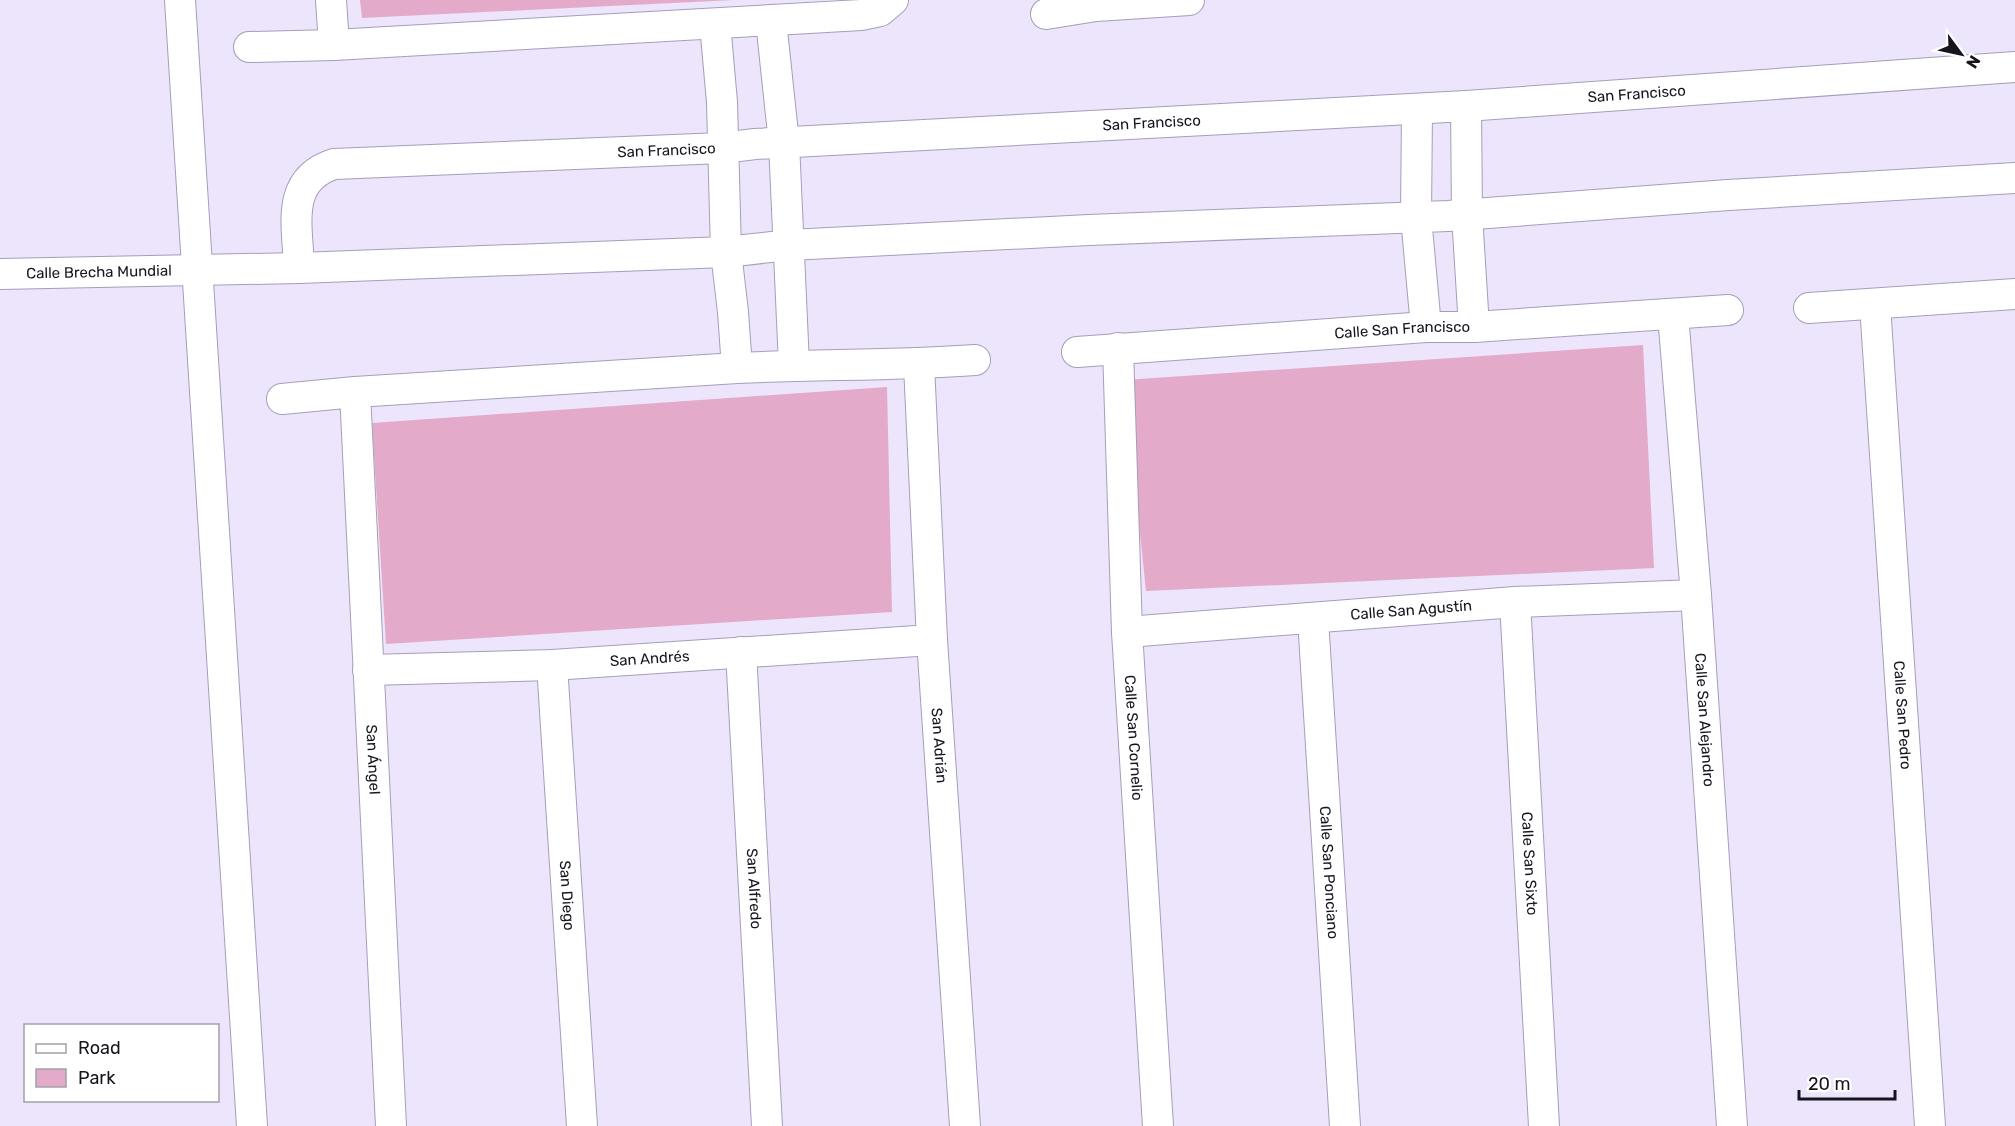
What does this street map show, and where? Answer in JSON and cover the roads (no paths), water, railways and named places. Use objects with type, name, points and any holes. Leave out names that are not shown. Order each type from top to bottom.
[{"type":"street","points":[[180,0],[252,1126]]},
{"type":"street","points":[[331,0],[334,45]]},
{"type":"street","points":[[249,47],[334,45],[861,15],[880,11],[893,0]]},
{"type":"street","points":[[1046,14],[1096,3],[1189,0]]},
{"type":"street","points":[[771,21],[784,143],[794,365]]},
{"type":"street","points":[[715,24],[722,102],[726,252],[737,368]]},
{"type":"street","name":"San Francisco","points":[[299,268],[297,202],[300,191],[309,178],[320,169],[334,164],[722,148],[1417,109],[2015,67]]},
{"type":"street","points":[[1466,106],[1467,215],[1474,327]]},
{"type":"street","points":[[1417,109],[1416,217],[1426,327]]},
{"type":"street","name":"Calle Brecha Mundial","points":[[0,274],[299,268],[726,252],[789,245],[1467,215],[1728,195],[2015,178]]},
{"type":"street","points":[[1809,308],[2015,294]]},
{"type":"street","name":"Calle San Pedro","points":[[1875,305],[1930,1126]]},
{"type":"street","name":"Calle San Francisco","points":[[1077,352],[1426,327],[1474,327],[1728,310]]},
{"type":"street","name":"Calle San Alejandro","points":[[1672,315],[1696,595],[1732,1126]]},
{"type":"street","name":"Calle San Cornelio","points":[[1118,348],[1127,632],[1158,1126]]},
{"type":"street","points":[[282,399],[355,392],[737,368],[918,364],[975,360]]},
{"type":"street","name":"San Adrián","points":[[918,364],[932,640],[965,1126]]},
{"type":"street","name":"San Ángel","points":[[355,392],[391,1126]]},
{"type":"street","name":"Calle San Agustín","points":[[1127,632],[1515,602],[1696,595]]},
{"type":"street","name":"Calle San Sixto","points":[[1515,602],[1544,1126]]},
{"type":"street","name":"Calle San Ponciano","points":[[1313,619],[1345,1126]]},
{"type":"street","name":"San Andrés","points":[[368,670],[552,665],[932,640]]},
{"type":"street","name":"San Alfredo","points":[[741,652],[767,1126]]},
{"type":"street","name":"San Diego","points":[[552,665],[582,1126]]}]
